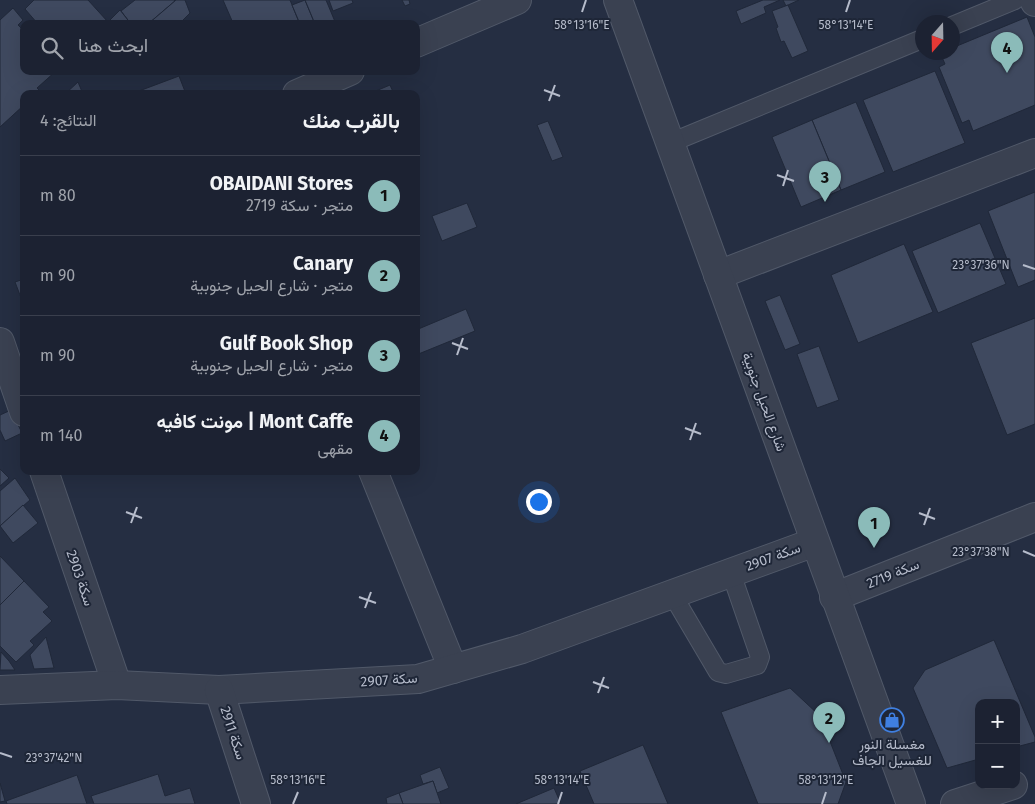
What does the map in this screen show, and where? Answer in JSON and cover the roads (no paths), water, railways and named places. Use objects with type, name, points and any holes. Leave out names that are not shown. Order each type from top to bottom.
[{"type":"street","points":[[420,41],[517,0]]},
{"type":"street","name":"شارع الحيل جنوبية","points":[[618,0],[911,804]]},
{"type":"street","points":[[307,90],[341,75]]},
{"type":"street","points":[[718,275],[1035,154]]},
{"type":"street","points":[[0,342],[20,400]]},
{"type":"street","name":"سكة 2903","points":[[45,475],[117,685]]},
{"type":"street","points":[[375,475],[453,669]]},
{"type":"street","name":"سكة 2719","points":[[834,597],[1035,517]]},
{"type":"street","name":"سكة 2907","points":[[0,690],[117,685],[219,690],[418,679],[522,649],[815,542]]},
{"type":"street","name":"سكة 2911","points":[[219,690],[256,804]]},
{"type":"street","points":[[1020,783],[1035,778]]},
{"type":"street","points":[[955,804],[1002,789]]},
{"type":"lane","points":[[960,23],[1016,0]]},
{"type":"lane","points":[[670,144],[915,42]]},
{"type":"lane","points":[[672,594],[718,672],[726,674],[756,665],[760,656],[731,573]]},
{"type":"place","name":"Mont Caffe | مونت كافيه","points":[[1007,73]]},
{"type":"place","name":"Gulf Book Shop","points":[[825,202]]},
{"type":"place","name":"OBAIDANI Stores","points":[[874,548]]},
{"type":"place","name":"مغسلة النور للغسيل الجاف","points":[[892,720]]},
{"type":"place","name":"Canary","points":[[829,743]]}]
